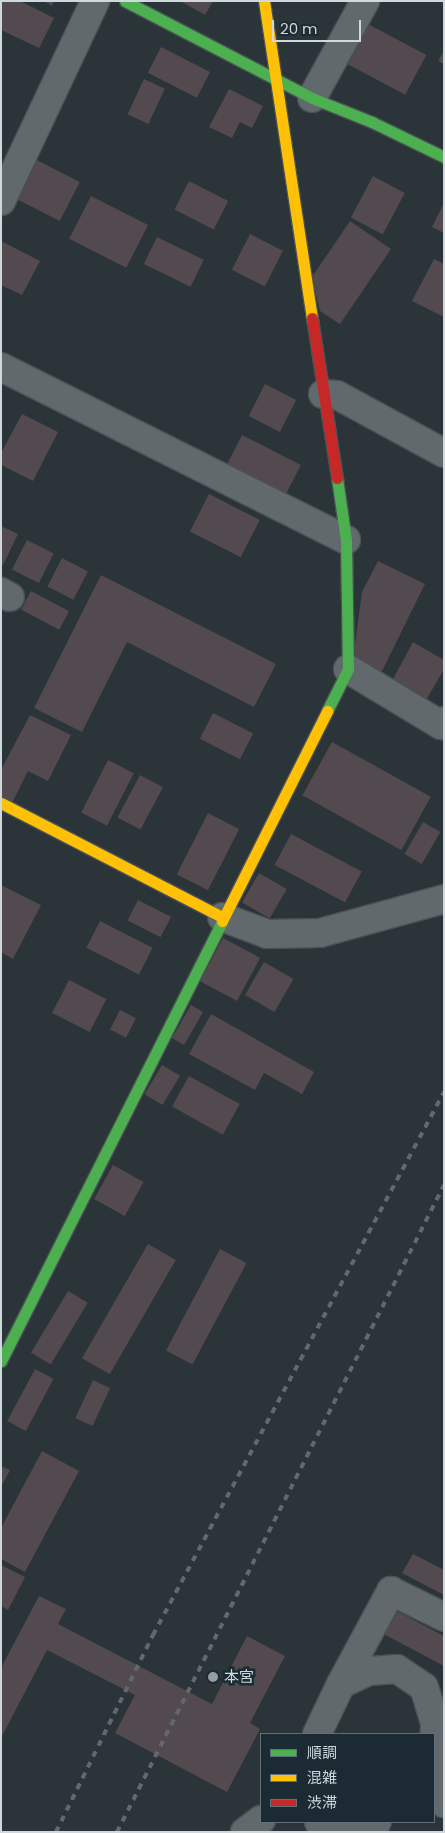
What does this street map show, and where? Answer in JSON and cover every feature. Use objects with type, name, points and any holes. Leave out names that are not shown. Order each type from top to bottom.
[{"type":"street","points":[[1,201],[94,1]]},
{"type":"street","points":[[125,1],[312,98],[372,122],[444,156]]},
{"type":"street","points":[[1,1361],[348,668],[346,540],[273,78],[264,1]]},
{"type":"street","points":[[312,98],[365,1]]},
{"type":"street","points":[[1,367],[346,540]]},
{"type":"street","points":[[323,394],[336,395],[444,452]]},
{"type":"street","points":[[348,668],[441,725],[444,720]]},
{"type":"street","points":[[1,803],[222,917],[267,934],[320,933],[444,899]]},
{"type":"street","points":[[317,1733],[391,1590],[444,1617]]},
{"type":"street","points":[[341,1684],[369,1671],[397,1669],[424,1687],[440,1716],[435,1754]]},
{"type":"street","points":[[435,1777],[444,1803]]},
{"type":"street","points":[[245,1832],[260,1821]]},
{"type":"street","points":[[322,1823],[348,1831],[374,1823]]},
{"type":"building","points":[[1,1],[20,1],[54,18],[39,48],[1,30]]},
{"type":"building","points":[[43,1],[54,1],[52,6]]},
{"type":"building","points":[[180,1],[213,1],[205,15]]},
{"type":"building","points":[[368,24],[426,55],[405,95],[347,64]]},
{"type":"building","points":[[161,47],[210,72],[197,98],[148,73]]},
{"type":"building","points":[[444,51],[444,64],[438,61]]},
{"type":"building","points":[[144,79],[165,89],[148,124],[128,114]]},
{"type":"building","points":[[229,89],[263,106],[252,128],[240,122],[232,138],[209,127]]},
{"type":"building","points":[[29,156],[80,182],[60,221],[9,195]]},
{"type":"building","points":[[373,176],[405,193],[383,234],[351,217]]},
{"type":"building","points":[[189,181],[228,201],[214,229],[174,210]]},
{"type":"building","points":[[91,196],[148,225],[126,268],[69,239]]},
{"type":"building","points":[[444,203],[444,233],[432,227]]},
{"type":"building","points":[[350,221],[391,249],[340,324],[320,311],[312,277]]},
{"type":"building","points":[[250,234],[283,251],[265,286],[232,270]]},
{"type":"building","points":[[157,237],[204,260],[191,287],[144,264]]},
{"type":"building","points":[[1,241],[40,261],[22,295],[1,285]]},
{"type":"building","points":[[434,259],[444,264],[444,317],[412,301]]},
{"type":"building","points":[[265,384],[296,400],[280,432],[249,416]]},
{"type":"building","points":[[22,414],[58,432],[33,481],[1,465],[1,453]]},
{"type":"building","points":[[242,435],[301,465],[285,495],[227,465]]},
{"type":"building","points":[[209,494],[260,520],[241,557],[190,531]]},
{"type":"building","points":[[1,526],[18,534],[3,565],[1,564]]},
{"type":"building","points":[[27,540],[54,554],[39,583],[12,569]]},
{"type":"building","points":[[62,558],[88,571],[73,600],[47,587]]},
{"type":"building","points":[[378,561],[425,584],[381,673],[353,659],[362,592]]},
{"type":"building","points":[[101,575],[276,664],[254,707],[127,642],[82,732],[34,708]]},
{"type":"building","points":[[31,591],[69,611],[59,630],[21,610]]},
{"type":"building","points":[[413,642],[444,660],[444,669],[425,702],[391,683]]},
{"type":"building","points":[[213,713],[253,733],[240,759],[200,739]]},
{"type":"building","points":[[30,715],[71,735],[48,781],[28,771],[12,803],[1,797],[1,770]]},
{"type":"building","points":[[332,742],[431,797],[401,850],[302,795]]},
{"type":"building","points":[[108,760],[134,773],[107,826],[81,813]]},
{"type":"building","points":[[140,775],[163,787],[140,830],[117,817]]},
{"type":"building","points":[[208,813],[239,829],[208,890],[177,874]]},
{"type":"building","points":[[423,822],[440,832],[422,864],[404,854]]},
{"type":"building","points":[[291,834],[362,872],[345,902],[275,865]]},
{"type":"building","points":[[259,873],[287,889],[270,918],[242,902]]},
{"type":"building","points":[[1,885],[41,905],[13,959],[1,952]]},
{"type":"building","points":[[138,900],[171,917],[161,937],[128,920]]},
{"type":"building","points":[[100,921],[153,948],[139,975],[86,948]]},
{"type":"building","points":[[223,938],[260,958],[237,1001],[200,981]]},
{"type":"building","points":[[264,962],[293,979],[274,1012],[245,995]]},
{"type":"building","points":[[69,980],[106,999],[90,1032],[52,1013]]},
{"type":"building","points":[[191,1005],[203,1012],[184,1045],[172,1038]]},
{"type":"building","points":[[120,1010],[136,1018],[126,1038],[110,1030]]},
{"type":"building","points":[[211,1014],[314,1072],[302,1094],[264,1073],[255,1090],[189,1054]]},
{"type":"building","points":[[162,1065],[180,1076],[162,1105],[144,1094]]},
{"type":"building","points":[[189,1076],[240,1104],[223,1135],[172,1107]]},
{"type":"building","points":[[113,1165],[144,1182],[125,1216],[94,1199]]},
{"type":"building","points":[[148,1244],[176,1260],[110,1374],[82,1358]]},
{"type":"building","points":[[220,1249],[246,1263],[192,1365],[166,1351]]},
{"type":"building","points":[[68,1291],[88,1303],[51,1365],[31,1353]]},
{"type":"building","points":[[35,1369],[54,1379],[26,1431],[7,1421]]},
{"type":"building","points":[[93,1380],[110,1388],[92,1426],[75,1418]]},
{"type":"building","points":[[42,1451],[79,1471],[25,1572],[1,1559],[1,1528]]},
{"type":"building","points":[[1,1466],[10,1470],[1,1487]]},
{"type":"building","points":[[413,1554],[444,1570],[444,1595],[402,1573]]},
{"type":"building","points":[[1,1565],[25,1577],[8,1610],[1,1606]]},
{"type":"building","points":[[39,1596],[66,1609],[58,1624],[212,1704],[247,1636],[285,1656],[250,1723],[260,1729],[227,1792],[115,1733],[135,1695],[47,1650],[1,1738],[1,1668]]},
{"type":"building","points":[[391,1608],[444,1636],[444,1666],[378,1631]]},
{"type":"railway","points":[[56,1832],[153,1635],[444,1092]]},
{"type":"railway","points":[[117,1832],[444,1185]]},
{"type":"traffic: fast","points":[[125,1],[312,98],[372,122],[444,157]]},
{"type":"traffic: fast","points":[[327,711],[348,669],[346,540],[337,478]]},
{"type":"traffic: fast","points":[[1,1361],[222,921]]},
{"type":"traffic: slow","points":[[264,1],[312,318]]},
{"type":"traffic: slow","points":[[222,921],[327,711]]},
{"type":"traffic: slow","points":[[1,803],[222,917]]},
{"type":"traffic: jam","points":[[312,318],[337,478]]},
{"type":"place","name":"本宮","points":[[213,1677]]}]
